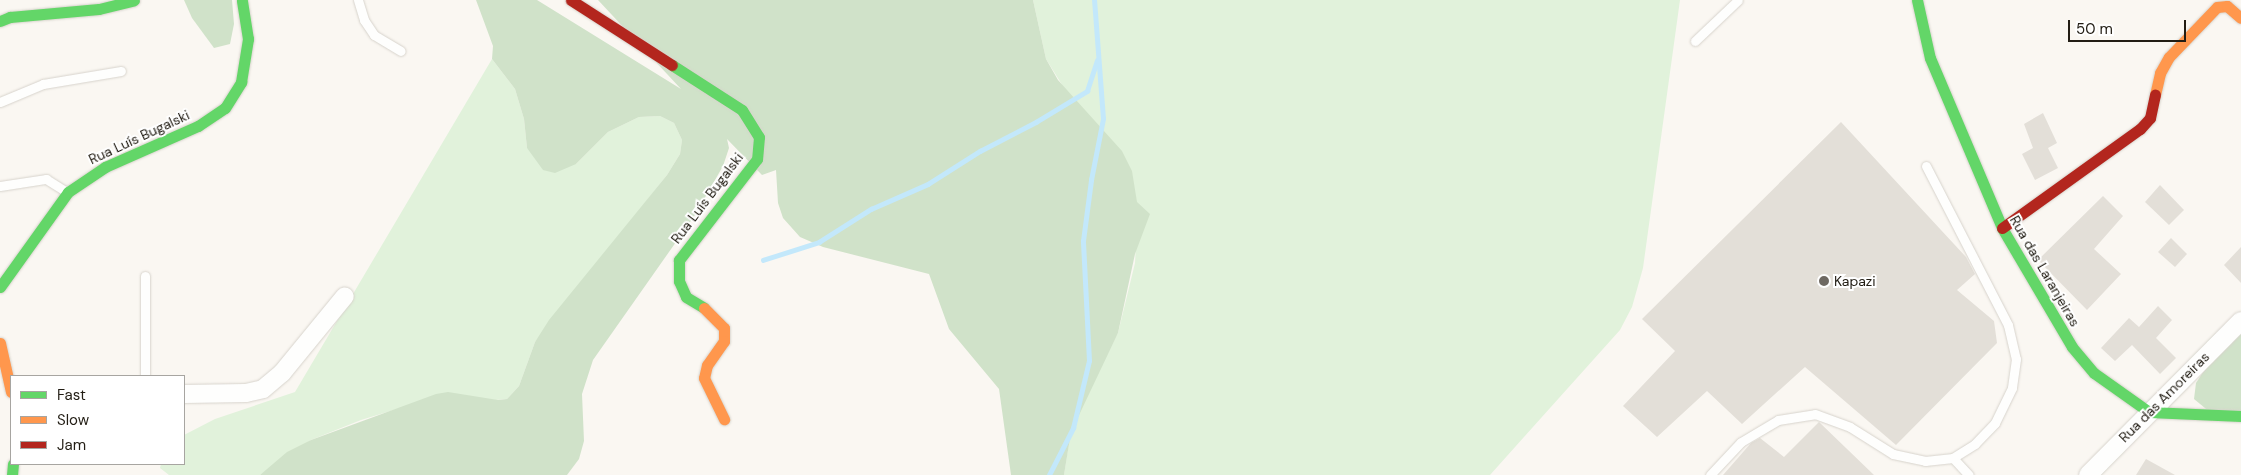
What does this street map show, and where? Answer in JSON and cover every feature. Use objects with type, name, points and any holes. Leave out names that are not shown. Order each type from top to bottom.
[{"type":"street","points":[[0,21],[10,17],[99,9],[134,0]]},
{"type":"street","name":"Rua Luís Bugalski","points":[[0,287],[68,192],[105,167],[198,126],[226,108],[241,82],[248,39],[242,0]]},
{"type":"street","name":"Rua Luís Bugalski","points":[[572,0],[742,110],[759,137],[756,159],[692,239],[680,260],[679,281],[686,297],[712,312],[724,328],[724,341],[707,365],[704,378],[710,395],[724,419]]},
{"type":"street","name":"Rua das Laranjeiras","points":[[1917,0],[1930,58],[2002,228],[2072,347],[2094,373],[2149,412]]},
{"type":"street","points":[[2002,228],[2140,129],[2150,118],[2160,73],[2169,56],[2218,7],[2227,6],[2241,18]]},
{"type":"street","points":[[185,394],[246,393],[263,389],[282,373],[346,296]]},
{"type":"street","name":"Rua das Amoreiras","points":[[2088,475],[2241,321]]},
{"type":"street","points":[[0,343],[10,388]]},
{"type":"street","points":[[2149,412],[2208,417],[2241,416]]},
{"type":"lane","points":[[358,0],[364,20],[374,35],[400,51]]},
{"type":"lane","points":[[1695,41],[1738,0]]},
{"type":"lane","points":[[0,102],[43,84],[121,71]]},
{"type":"lane","points":[[1710,475],[1748,438],[1778,420],[1815,414],[1850,427],[1893,454],[1925,461],[1953,458],[1975,444],[1995,423],[2012,388],[2016,359],[2008,325],[1926,166]]},
{"type":"lane","points":[[0,186],[46,179],[68,192]]},
{"type":"lane","points":[[145,276],[145,375]]},
{"type":"lane","points":[[1953,458],[1969,475]]},
{"type":"green space","points":[[184,0],[232,0],[234,24],[230,44],[214,48],[192,18]]},
{"type":"green space","points":[[476,0],[537,0],[681,89],[598,0],[1033,0],[1046,59],[1058,80],[1122,151],[1132,171],[1137,202],[1150,214],[1135,254],[1118,333],[1071,432],[1064,475],[1011,475],[999,389],[949,329],[929,274],[823,247],[800,237],[783,218],[778,203],[776,170],[762,175],[727,139],[729,148],[723,166],[695,215],[593,360],[582,394],[584,441],[579,459],[567,475],[260,475],[287,452],[311,440],[436,394],[448,392],[498,400],[507,399],[519,386],[535,342],[549,320],[667,175],[680,154],[682,140],[674,123],[660,116],[639,117],[608,132],[576,164],[555,173],[543,170],[527,148],[524,119],[515,89],[492,59],[493,46]]},
{"type":"green space","points":[[1033,0],[1680,0],[1643,268],[1632,307],[1620,330],[1490,475],[1064,475],[1071,430],[1078,412],[1118,333],[1135,263],[1138,207],[1046,59]]},
{"type":"green space","points":[[492,59],[515,89],[524,119],[527,148],[576,164],[608,132],[639,117],[660,116],[674,123],[682,140],[680,154],[667,175],[535,342],[519,386],[507,399],[397,409],[361,420],[311,440],[260,475],[169,475],[160,468],[161,465],[185,465],[185,434],[215,419],[295,392]]},
{"type":"green space","points":[[2241,330],[2241,413],[2211,413],[2194,399],[2196,383],[2209,363]]},
{"type":"building","points":[[2043,113],[2057,143],[2048,148],[2058,168],[2035,180],[2022,154],[2033,148],[2024,124]]},
{"type":"building","name":"Kapazi","points":[[1841,122],[1966,257],[1975,274],[1957,290],[1994,321],[1997,343],[1896,445],[1805,367],[1742,424],[1707,391],[1657,437],[1623,406],[1675,351],[1642,319]]},
{"type":"building","points":[[2160,185],[2184,210],[2169,225],[2145,202]]},
{"type":"building","points":[[2103,196],[2123,216],[2094,249],[2121,274],[2087,310],[2038,260]]},
{"type":"building","points":[[2171,238],[2187,254],[2175,267],[2158,252]]},
{"type":"building","points":[[2241,247],[2241,283],[2224,265]]},
{"type":"building","points":[[2158,306],[2172,320],[2156,338],[2176,358],[2160,374],[2132,345],[2115,361],[2101,348],[2129,318],[2139,327]]},
{"type":"building","points":[[1819,422],[1874,475],[1723,475],[1751,443],[1760,438],[1784,457]]},
{"type":"building","points":[[2146,459],[2175,475],[2136,475]]},
{"type":"waterway","points":[[1049,475],[1073,428],[1089,361],[1083,241],[1091,180],[1103,119],[1094,0]]},
{"type":"waterway","points":[[763,260],[819,242],[871,209],[928,184],[980,151],[1036,122],[1087,91],[1097,61]]},
{"type":"traffic: fast","points":[[0,21],[10,17],[99,9],[134,0]]},
{"type":"traffic: fast","points":[[0,287],[68,192],[105,167],[198,126],[225,108],[241,82],[248,39],[242,0]]},
{"type":"traffic: fast","points":[[1917,0],[1930,58],[2002,228],[2072,347],[2094,373],[2149,412],[2241,416]]},
{"type":"traffic: fast","points":[[672,65],[742,110],[759,137],[757,159],[679,260],[679,281],[686,297],[704,308]]},
{"type":"traffic: fast","points":[[12,475],[13,465]]},
{"type":"traffic: slow","points":[[2155,95],[2160,73],[2169,57],[2217,7],[2227,6],[2241,18]]},
{"type":"traffic: slow","points":[[704,308],[724,328],[724,341],[707,365],[704,378],[724,419]]},
{"type":"traffic: slow","points":[[0,343],[10,388]]},
{"type":"traffic: jam","points":[[571,0],[672,65]]},
{"type":"traffic: jam","points":[[2002,228],[2140,129],[2150,118],[2155,95]]},
{"type":"place","name":"Kapazi","points":[[1824,281]]}]
